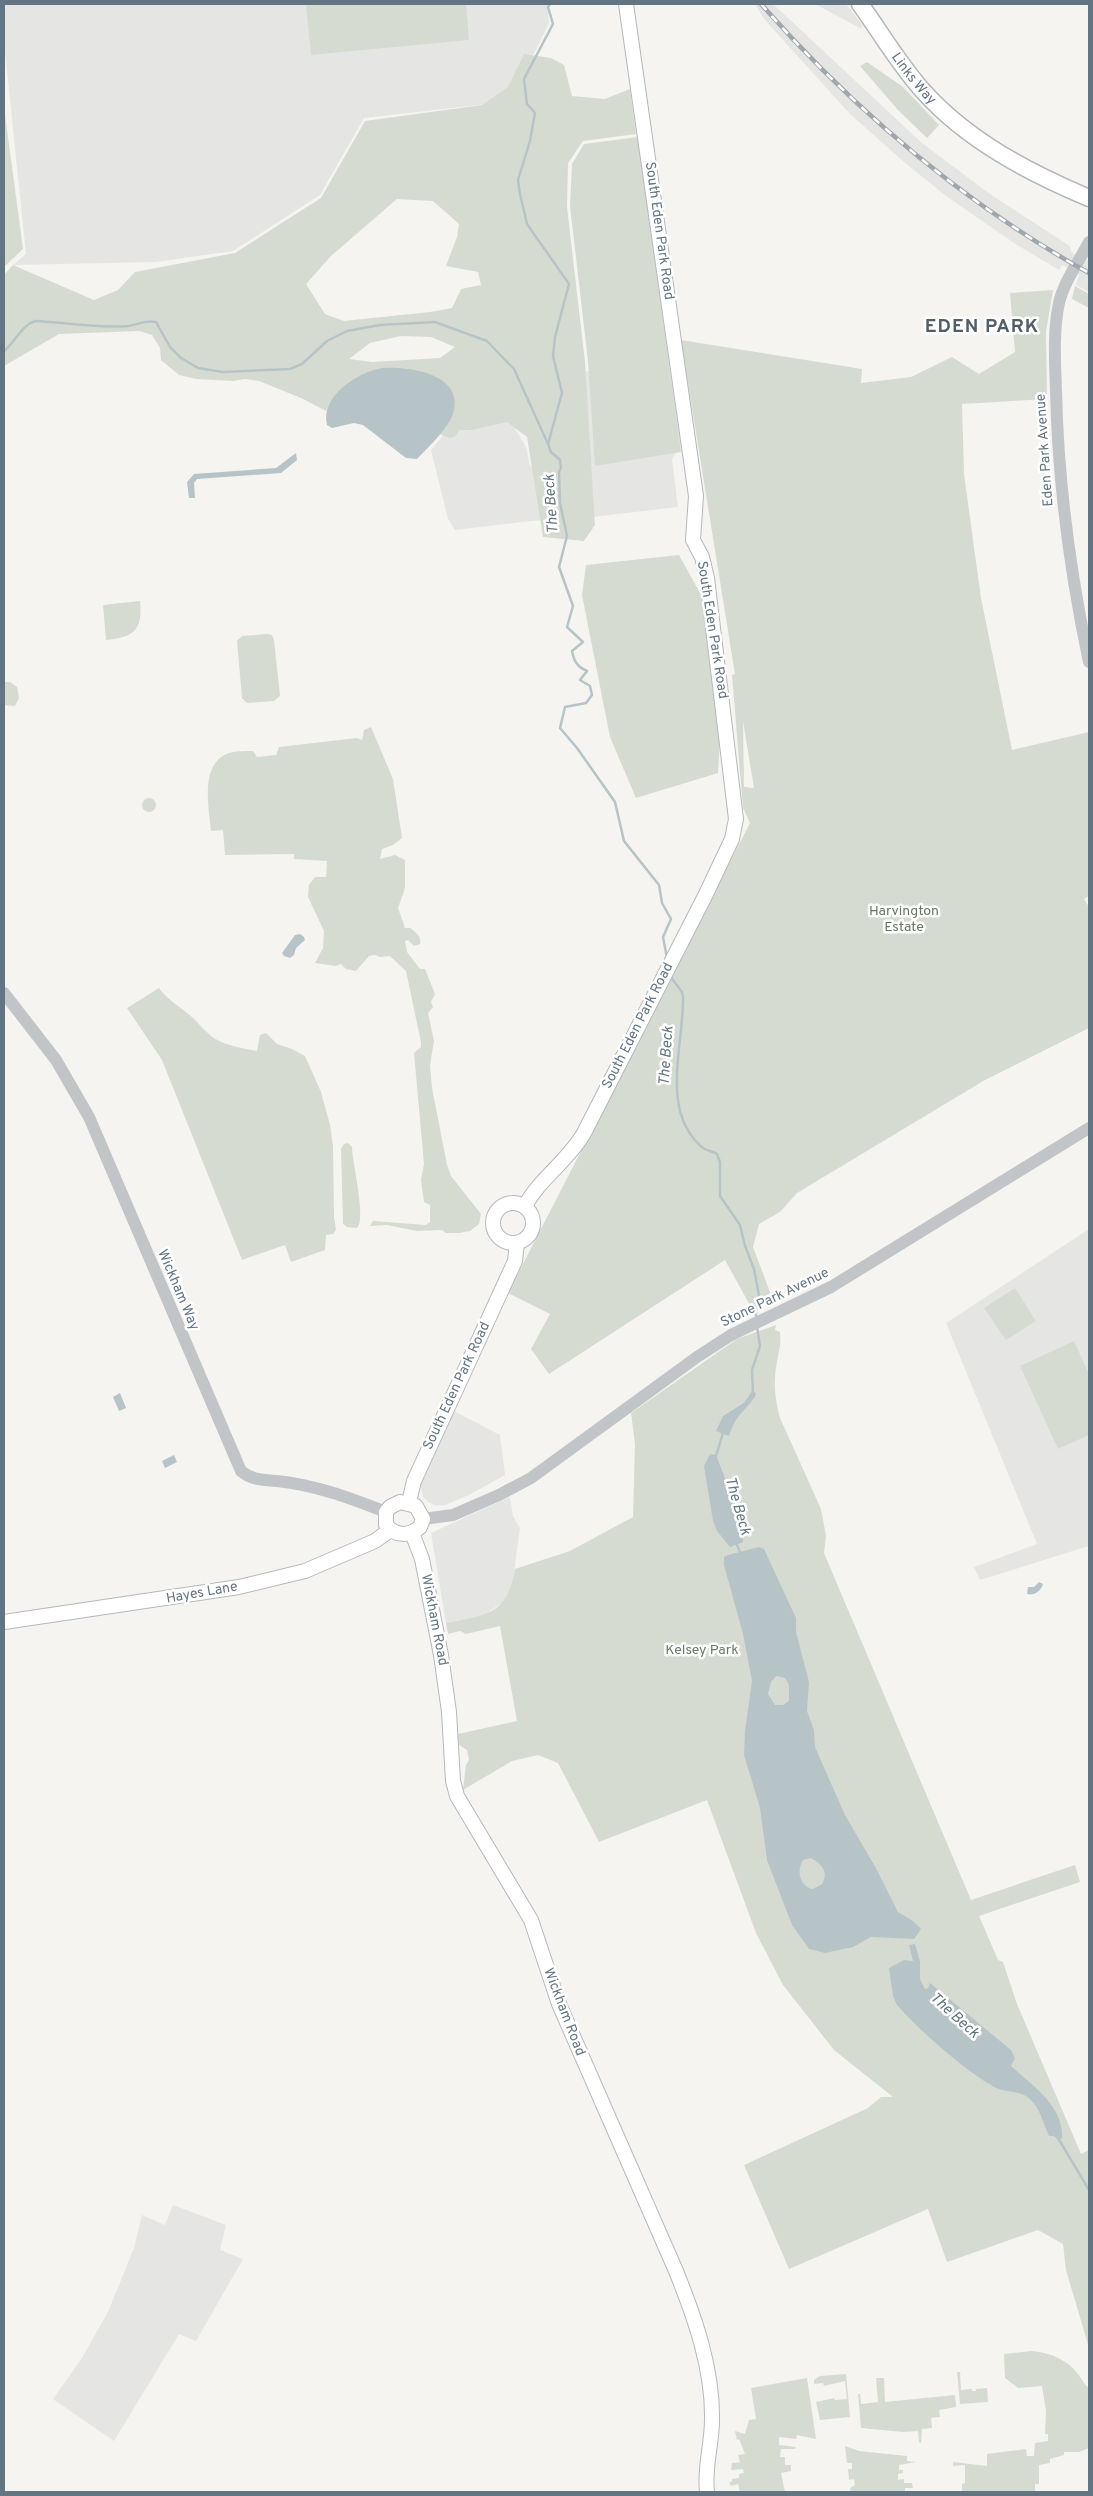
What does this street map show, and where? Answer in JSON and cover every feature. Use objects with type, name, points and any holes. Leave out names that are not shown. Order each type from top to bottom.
[{"type":"main road","name":"South Eden Park Road","points":[[525,1206],[538,1186],[568,1157],[578,1142],[666,974],[729,845],[735,827],[736,809],[707,578],[702,557],[693,540],[696,496],[626,4]]},
{"type":"main road","name":"Links Way","points":[[860,4],[898,60],[924,92],[981,143],[1009,160],[1089,198]]},
{"type":"main road","points":[[514,1203],[525,1206],[531,1215],[533,1228],[528,1237],[517,1243],[506,1243],[498,1237],[493,1221],[495,1214],[503,1205],[514,1203]]},
{"type":"main road","name":"South Eden Park Road","points":[[409,1502],[414,1481],[515,1261],[517,1243]]},
{"type":"main road","points":[[409,1502],[420,1510],[423,1519],[420,1527],[412,1533],[403,1534],[390,1530],[384,1521],[386,1512],[395,1504],[409,1502]]},
{"type":"main road","name":"Hayes Lane","points":[[4,1622],[239,1587],[305,1571],[373,1542],[390,1530]]},
{"type":"main road","name":"Wickham Road","points":[[412,1533],[422,1559],[441,1655],[449,1712],[453,1781],[457,1796],[531,1920],[559,2004],[676,2271],[694,2320],[712,2401],[712,2438],[706,2473],[706,2492]]},
{"type":"street","name":"Eden Park Avenue","points":[[1089,242],[1061,296],[1057,315],[1055,347],[1059,480],[1080,621],[1089,662]]},
{"type":"street","name":"Wickham Way","points":[[4,993],[56,1060],[91,1122],[177,1327],[241,1471],[257,1479],[304,1485],[330,1491],[386,1512]]},
{"type":"street","name":"Stone Park Avenue","points":[[423,1519],[453,1515],[495,1497],[531,1478],[696,1357],[744,1328],[832,1287],[1089,1128]]},
{"type":"shaded area","points":[[4,4],[547,4],[549,23],[521,80],[523,100],[364,118],[320,195],[233,251],[156,262],[13,265],[26,254],[4,42]]},
{"type":"shaded area","points":[[755,4],[773,4],[922,143],[990,194],[1070,246],[1071,252],[1086,261],[1089,259],[1089,292],[1076,285],[1079,274],[1062,265],[1059,270],[1014,243],[946,196],[904,162],[850,114],[764,19]]},
{"type":"shaded area","points":[[815,4],[846,4],[863,26],[860,28]]},
{"type":"shaded area","points":[[669,366],[681,445],[672,459],[678,507],[455,530],[448,519],[431,450],[454,423],[507,422],[514,427],[526,447],[530,466],[577,458],[578,372]]},
{"type":"shaded area","points":[[1089,1229],[1089,1546],[980,1580],[974,1567],[1037,1544],[946,1323]]},
{"type":"shaded area","points":[[454,1411],[500,1435],[505,1475],[469,1495],[445,1505],[436,1506],[423,1497],[420,1484]]},
{"type":"shaded area","points":[[510,1497],[513,1516],[520,1528],[512,1587],[506,1600],[483,1616],[446,1623],[431,1533]]},
{"type":"shaded area","points":[[173,2205],[226,2225],[220,2250],[243,2259],[196,2341],[179,2334],[114,2441],[53,2399],[82,2358],[108,2312],[134,2248],[142,2215],[165,2225]]},
{"type":"green space","points":[[306,4],[466,4],[469,40],[311,55]]},
{"type":"green space","points":[[524,54],[551,58],[564,65],[572,96],[605,99],[630,89],[636,134],[583,141],[568,163],[567,207],[585,362],[595,525],[584,541],[543,537],[527,437],[507,422],[472,430],[459,430],[456,436],[450,438],[337,397],[326,411],[301,398],[259,381],[245,379],[233,381],[196,379],[179,375],[161,360],[160,348],[152,335],[139,331],[59,334],[4,366],[4,275],[13,265],[94,300],[118,290],[135,272],[235,253],[321,198],[365,121],[482,105],[508,87]],"holes":[[[397,199],[433,201],[459,224],[457,237],[446,266],[478,272],[481,285],[461,289],[452,308],[344,321],[325,314],[306,284],[331,256]],[[401,336],[431,337],[455,347],[440,358],[372,362],[349,359],[370,343]]]},
{"type":"green space","points":[[867,62],[903,87],[939,125],[927,138],[898,110],[860,66]]},
{"type":"green space","points":[[4,107],[23,249],[4,267]]},
{"type":"green space","points":[[638,137],[681,452],[595,466],[588,361],[570,206],[572,164],[584,144]]},
{"type":"green space","points":[[1075,286],[1089,294],[1089,308],[1072,299]]},
{"type":"green space","name":"Harvington Estate","points":[[1053,290],[1046,332],[1047,399],[962,404],[964,474],[981,598],[1012,750],[1089,732],[1089,896],[1084,899],[1089,907],[1089,1028],[985,1080],[797,1193],[780,1212],[759,1224],[753,1247],[773,1300],[752,1309],[725,1260],[549,1374],[531,1349],[550,1314],[508,1293],[750,823],[743,808],[732,675],[735,674],[681,340],[862,369],[861,383],[911,377],[952,357],[979,374],[1015,352],[1010,293]],"holes":[[[743,721],[754,788],[744,787]]]},
{"type":"green space","points":[[679,555],[701,595],[720,735],[718,773],[636,798],[610,737],[582,595],[586,565]]},
{"type":"green space","points":[[140,601],[140,619],[135,630],[124,637],[106,640],[103,605]]},
{"type":"green space","points":[[272,635],[274,640],[280,696],[274,701],[247,703],[242,698],[237,641],[242,636]]},
{"type":"green space","points":[[4,682],[10,682],[17,687],[19,698],[15,706],[4,705]]},
{"type":"green space","points":[[371,727],[393,779],[402,838],[393,845],[382,849],[380,859],[395,855],[405,860],[405,888],[398,908],[405,928],[410,928],[418,934],[420,939],[420,944],[414,946],[408,940],[405,941],[407,952],[420,969],[425,969],[435,994],[431,1002],[433,1007],[428,1013],[434,1041],[430,1065],[432,1088],[447,1165],[451,1176],[481,1214],[479,1224],[470,1231],[446,1233],[442,1230],[417,1231],[387,1225],[370,1226],[373,1221],[426,1225],[430,1222],[430,1205],[424,1202],[421,1180],[424,1164],[414,1053],[421,1047],[421,1042],[406,971],[390,956],[369,956],[356,971],[346,969],[341,964],[336,966],[315,963],[323,948],[324,931],[308,897],[309,885],[315,877],[326,877],[327,861],[294,859],[294,854],[225,855],[223,830],[211,831],[208,787],[213,766],[220,758],[229,753],[253,751],[257,757],[276,755],[279,747],[357,738],[362,740],[364,730]]},
{"type":"green space","points":[[149,798],[154,800],[156,805],[154,810],[149,812],[144,810],[142,805],[144,800]]},
{"type":"green space","points":[[159,988],[206,1032],[219,1041],[232,1046],[257,1051],[260,1035],[266,1033],[277,1044],[305,1056],[321,1092],[330,1125],[333,1146],[334,1217],[336,1230],[333,1234],[326,1235],[325,1250],[291,1262],[285,1245],[242,1260],[162,1060],[127,1008]]},
{"type":"green space","points":[[348,1143],[352,1147],[360,1203],[360,1223],[357,1228],[347,1227],[343,1224],[341,1149],[344,1144]]},
{"type":"green space","points":[[1015,1288],[1036,1321],[1006,1340],[984,1308]]},
{"type":"green space","name":"Kelsey Park","points":[[776,1325],[775,1330],[780,1332],[775,1373],[775,1394],[778,1409],[780,1418],[821,1509],[826,1536],[824,1553],[971,1900],[1075,1865],[1080,1882],[979,1916],[998,1960],[1003,1962],[1017,2004],[1081,2154],[1089,2150],[1089,2348],[1066,2270],[1063,2244],[1038,2230],[947,2262],[928,2209],[789,2269],[744,2165],[868,2108],[881,2097],[893,2097],[834,2050],[783,1985],[756,1933],[707,1800],[599,1842],[558,1763],[538,1755],[512,1761],[463,1790],[466,1765],[469,1760],[467,1750],[459,1745],[458,1734],[517,1721],[500,1626],[466,1634],[460,1631],[448,1634],[446,1623],[484,1615],[493,1610],[507,1596],[515,1569],[570,1551],[633,1517],[635,1444],[631,1413],[737,1339]]},
{"type":"green space","points":[[1074,1341],[1089,1374],[1089,1435],[1058,1449],[1020,1366]]},
{"type":"green space","points":[[1031,2351],[1044,2353],[1062,2360],[1073,2368],[1089,2388],[1089,2448],[1079,2452],[1064,2452],[1064,2455],[1050,2459],[1050,2463],[1039,2465],[1039,2484],[1035,2484],[1035,2492],[962,2492],[962,2484],[965,2483],[965,2465],[953,2466],[953,2462],[987,2466],[987,2454],[1026,2449],[1027,2456],[1034,2456],[1035,2443],[1048,2441],[1048,2434],[1045,2434],[1046,2411],[1042,2386],[1018,2388],[1005,2378],[1004,2354]]},
{"type":"green space","points":[[957,2372],[960,2372],[961,2390],[972,2389],[972,2391],[976,2391],[976,2389],[987,2388],[988,2402],[960,2404]]},
{"type":"green space","points":[[846,2374],[850,2417],[820,2420],[816,2402],[834,2398],[835,2400],[847,2399],[845,2381],[824,2386],[823,2383],[814,2384],[814,2380],[820,2376]]},
{"type":"green space","points":[[807,2378],[816,2439],[797,2435],[796,2439],[779,2437],[779,2445],[796,2447],[795,2449],[781,2449],[780,2457],[785,2457],[785,2465],[791,2465],[791,2471],[781,2473],[785,2492],[740,2492],[738,2484],[731,2486],[729,2482],[732,2482],[732,2479],[739,2478],[739,2474],[744,2473],[743,2469],[731,2470],[732,2463],[740,2462],[738,2455],[745,2454],[739,2439],[737,2440],[735,2431],[745,2434],[749,2420],[756,2419],[751,2388]]},
{"type":"green space","points":[[876,2378],[884,2378],[885,2402],[955,2395],[956,2407],[939,2410],[940,2417],[931,2418],[932,2428],[922,2429],[921,2443],[919,2442],[918,2431],[903,2432],[861,2428],[858,2394],[860,2394],[861,2404],[878,2402]]},
{"type":"green space","points":[[845,2446],[859,2451],[907,2456],[907,2461],[916,2462],[899,2465],[899,2470],[903,2470],[903,2473],[898,2474],[898,2480],[904,2479],[904,2483],[912,2483],[913,2488],[905,2488],[905,2492],[851,2492],[850,2488],[855,2485],[854,2479],[849,2480],[848,2469],[852,2469],[852,2463],[847,2463]]},
{"type":"water","points":[[382,368],[406,369],[432,375],[443,381],[451,390],[455,400],[451,419],[437,438],[417,459],[406,458],[363,425],[354,423],[332,428],[327,425],[326,414],[329,404],[335,395],[352,380],[372,370]]},
{"type":"water","points":[[296,453],[297,460],[281,473],[197,479],[194,483],[195,498],[189,498],[187,482],[194,474],[276,468]]},
{"type":"water","points":[[300,934],[305,940],[296,948],[294,955],[290,958],[284,956],[282,953],[295,935]]},
{"type":"water","points":[[752,1391],[756,1393],[755,1397],[737,1419],[729,1436],[716,1431],[723,1416],[744,1403]]},
{"type":"water","points":[[120,1393],[126,1408],[119,1411],[113,1397]]},
{"type":"water","points":[[710,1454],[716,1455],[743,1524],[743,1542],[730,1547],[717,1531],[713,1521],[704,1466]]},
{"type":"water","points":[[174,1455],[177,1462],[165,1468],[162,1461]]},
{"type":"water","points":[[759,1547],[764,1549],[796,1618],[796,1632],[809,1682],[807,1711],[814,1730],[815,1747],[845,1815],[877,1870],[898,1912],[913,1921],[921,1929],[914,1939],[871,1937],[853,1947],[825,1953],[809,1949],[792,1925],[767,1860],[760,1808],[744,1755],[745,1731],[752,1681],[743,1634],[724,1565],[724,1557]],"holes":[[[776,1676],[785,1678],[789,1685],[789,1701],[783,1705],[775,1705],[768,1694],[771,1682]],[[811,1858],[821,1866],[825,1876],[822,1884],[813,1889],[805,1885],[800,1878],[803,1860]]]},
{"type":"water","points":[[1039,1582],[1043,1584],[1039,1591],[1035,1594],[1027,1594],[1028,1587],[1034,1587]]},
{"type":"water","points":[[915,1944],[920,1961],[920,1979],[925,1989],[928,1988],[930,1983],[1011,2050],[1015,2058],[1011,2066],[1037,2089],[1052,2106],[1058,2116],[1062,2138],[1059,2140],[1054,2136],[1049,2136],[1039,2111],[1030,2099],[1022,2094],[994,2087],[969,2070],[930,2038],[897,2005],[893,1996],[889,1968],[904,1960],[913,1961],[909,1945]]},
{"type":"waterway","name":"The Beck","points":[[550,4],[548,7],[553,24],[524,79],[527,104],[535,113],[530,141],[518,180],[527,224],[569,284],[555,337],[553,356],[562,393],[548,444],[551,452],[560,460],[561,468],[559,472],[560,503],[567,536],[559,567],[573,606],[567,627],[583,642],[572,651],[577,664],[587,671],[580,680],[590,686],[592,695],[586,703],[565,707],[560,728],[577,748],[615,802],[624,841],[659,885],[662,903],[671,919],[663,937],[667,958]]},
{"type":"waterway","points":[[4,351],[26,326],[35,321],[117,327],[156,322],[170,347],[181,358],[198,368],[223,372],[290,369],[302,364],[327,341],[347,331],[380,325],[435,322],[487,341],[514,369],[548,444]]},
{"type":"waterway","name":"The Beck","points":[[670,976],[682,992],[683,997],[677,1077],[681,1116],[690,1133],[703,1148],[717,1154],[720,1162],[720,1196],[740,1225],[745,1246],[754,1269],[759,1295],[756,1319]]},
{"type":"waterway","name":"The Beck","points":[[753,1394],[752,1370],[760,1346],[757,1327]]},
{"type":"waterway","name":"The Beck","points":[[716,1456],[723,1433]]},
{"type":"waterway","name":"The Beck","points":[[736,1543],[741,1554]]},
{"type":"waterway","name":"The Beck","points":[[1058,2138],[1089,2190]]},
{"type":"railway","points":[[761,4],[834,81],[914,153],[999,217],[1089,273]]},
{"type":"district","name":"EDEN PARK","points":[[982,327]]}]
